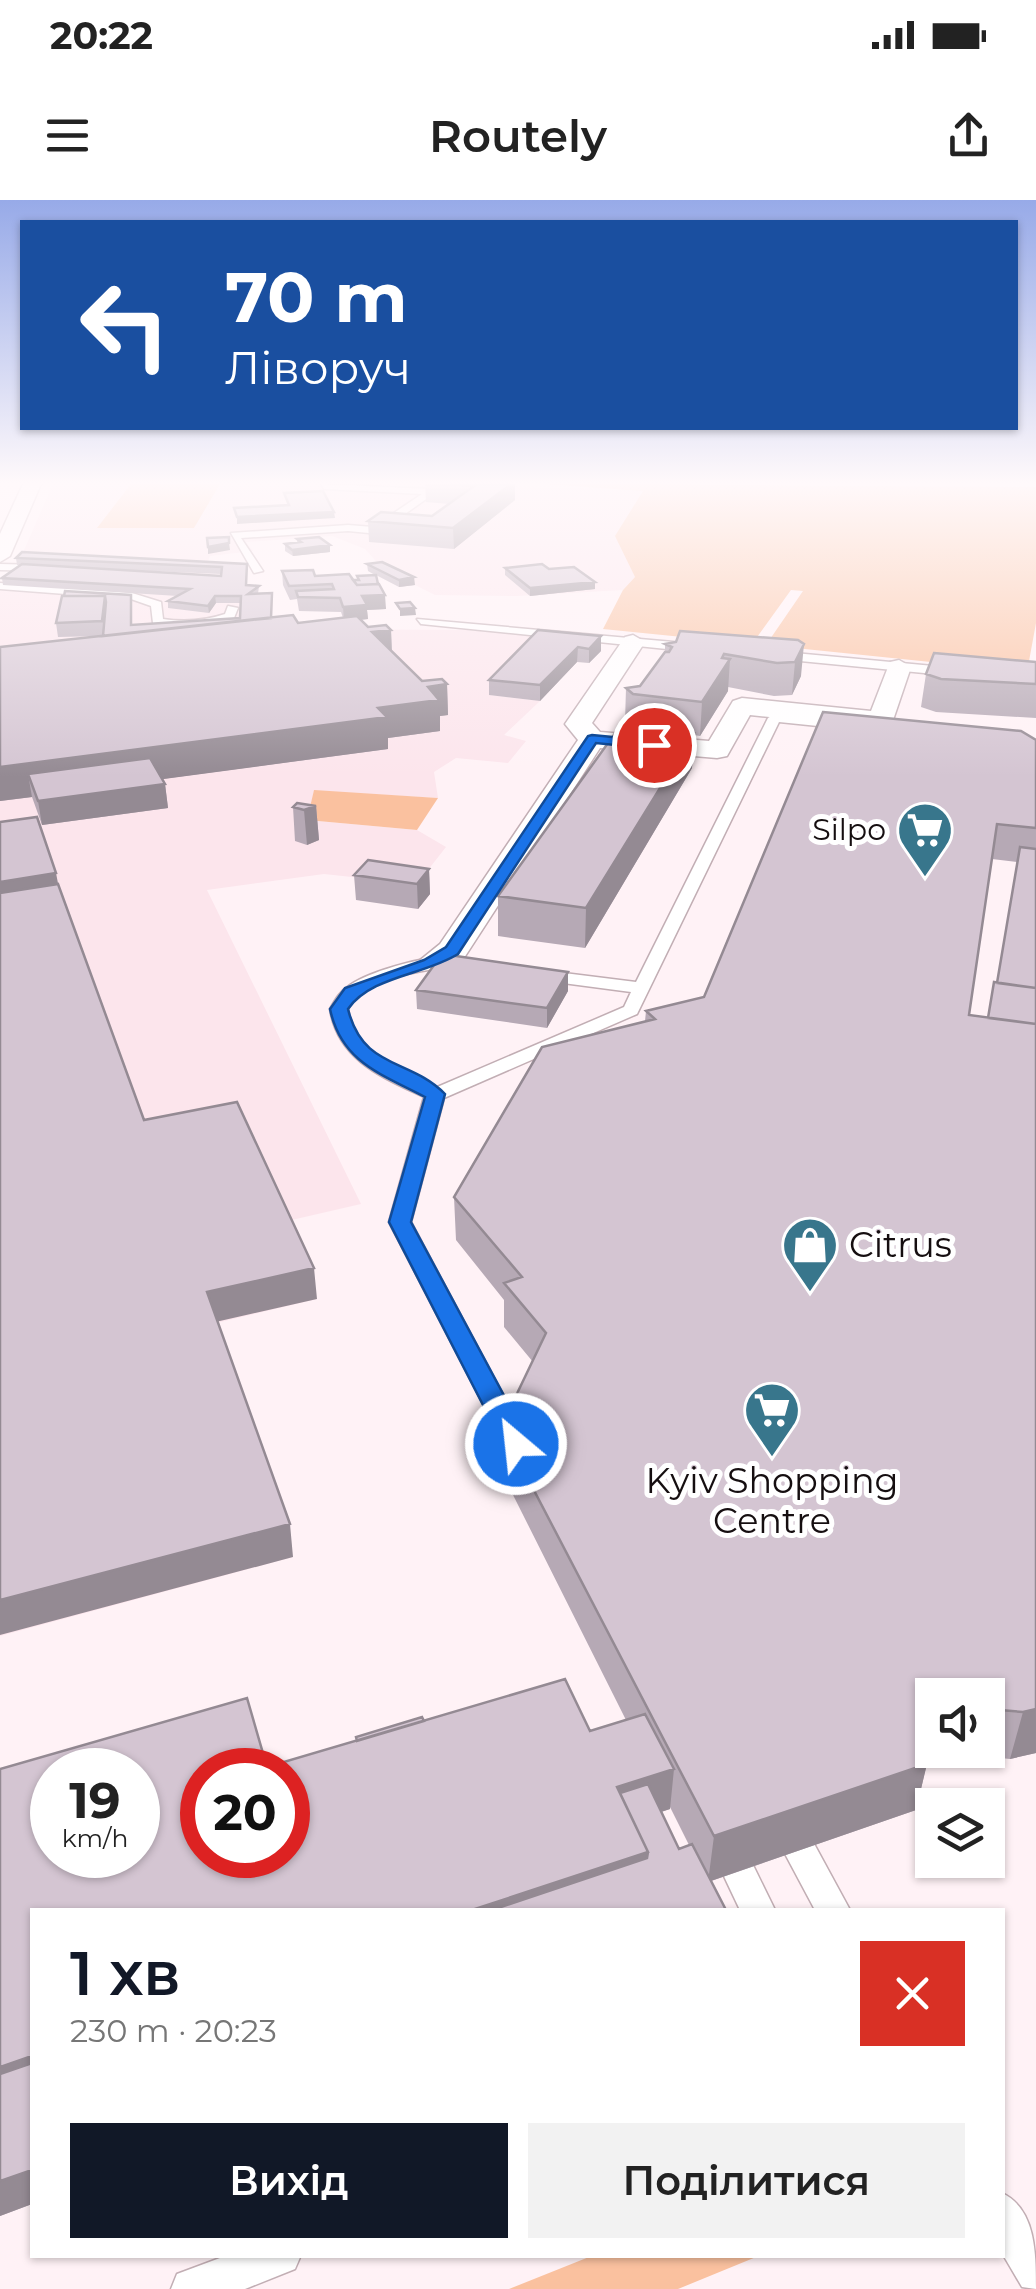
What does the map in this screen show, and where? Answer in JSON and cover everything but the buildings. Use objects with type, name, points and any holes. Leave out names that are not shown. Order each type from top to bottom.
[{"type":"street","points":[[633,642],[578,724],[592,739],[716,750],[742,706],[897,725],[899,667]]},
{"type":"street","points":[[436,960],[452,951],[592,739]]},
{"type":"lane","points":[[0,586],[132,596],[157,604],[156,621],[172,625],[214,622],[230,616],[232,608]]},
{"type":"lane","points":[[421,621],[719,650]]},
{"type":"lane","points":[[754,653],[978,675]]},
{"type":"lane","points":[[435,1094],[631,1010],[775,718],[897,725]]},
{"type":"lane","points":[[435,1094],[366,1058],[344,1032],[339,1009],[351,992],[364,984],[436,960],[474,966]]},
{"type":"lane","points":[[530,973],[642,988]]},
{"type":"lane","points":[[435,1094],[400,1222],[516,1444]]},
{"type":"lane","points":[[800,1850],[832,1908]]},
{"type":"lane","points":[[738,1872],[757,1908]]},
{"type":"lane","points":[[1005,2218],[1036,2273]]},
{"type":"lane","points":[[192,2289],[272,2258]]},
{"type":"shaded area","points":[[247,581],[250,600],[273,600],[271,626],[278,629],[467,630],[544,636],[490,695],[540,701],[504,735],[526,741],[508,763],[456,758],[434,772],[438,798],[314,791],[307,820],[417,830],[446,847],[417,884],[324,874],[207,890],[361,1204],[283,1222],[317,1299],[212,1324],[293,1557],[0,1636],[0,584]]},
{"type":"shaded area","points":[[408,581],[631,581],[623,590],[517,596],[435,595]]},
{"type":"shaded area","points":[[631,581],[1036,581],[1036,623],[1027,672],[766,645],[803,591],[791,590],[752,644],[603,629]]},
{"type":"shaded area","points":[[314,790],[438,798],[417,830],[307,820]]},
{"type":"shaded area","points":[[586,2258],[754,2258],[678,2289],[509,2289]]},
{"type":"place","name":"Silpo","points":[[925,879]]},
{"type":"place","name":"Citrus","points":[[810,1294]]},
{"type":"place","name":"Kyiv Shopping Centre","points":[[772,1459]]},
{"type":"route","points":[[516,1444],[400,1222],[435,1094],[366,1058],[344,1032],[339,1009],[342,1001],[364,984],[412,971],[452,951],[592,739],[654,745]]}]
